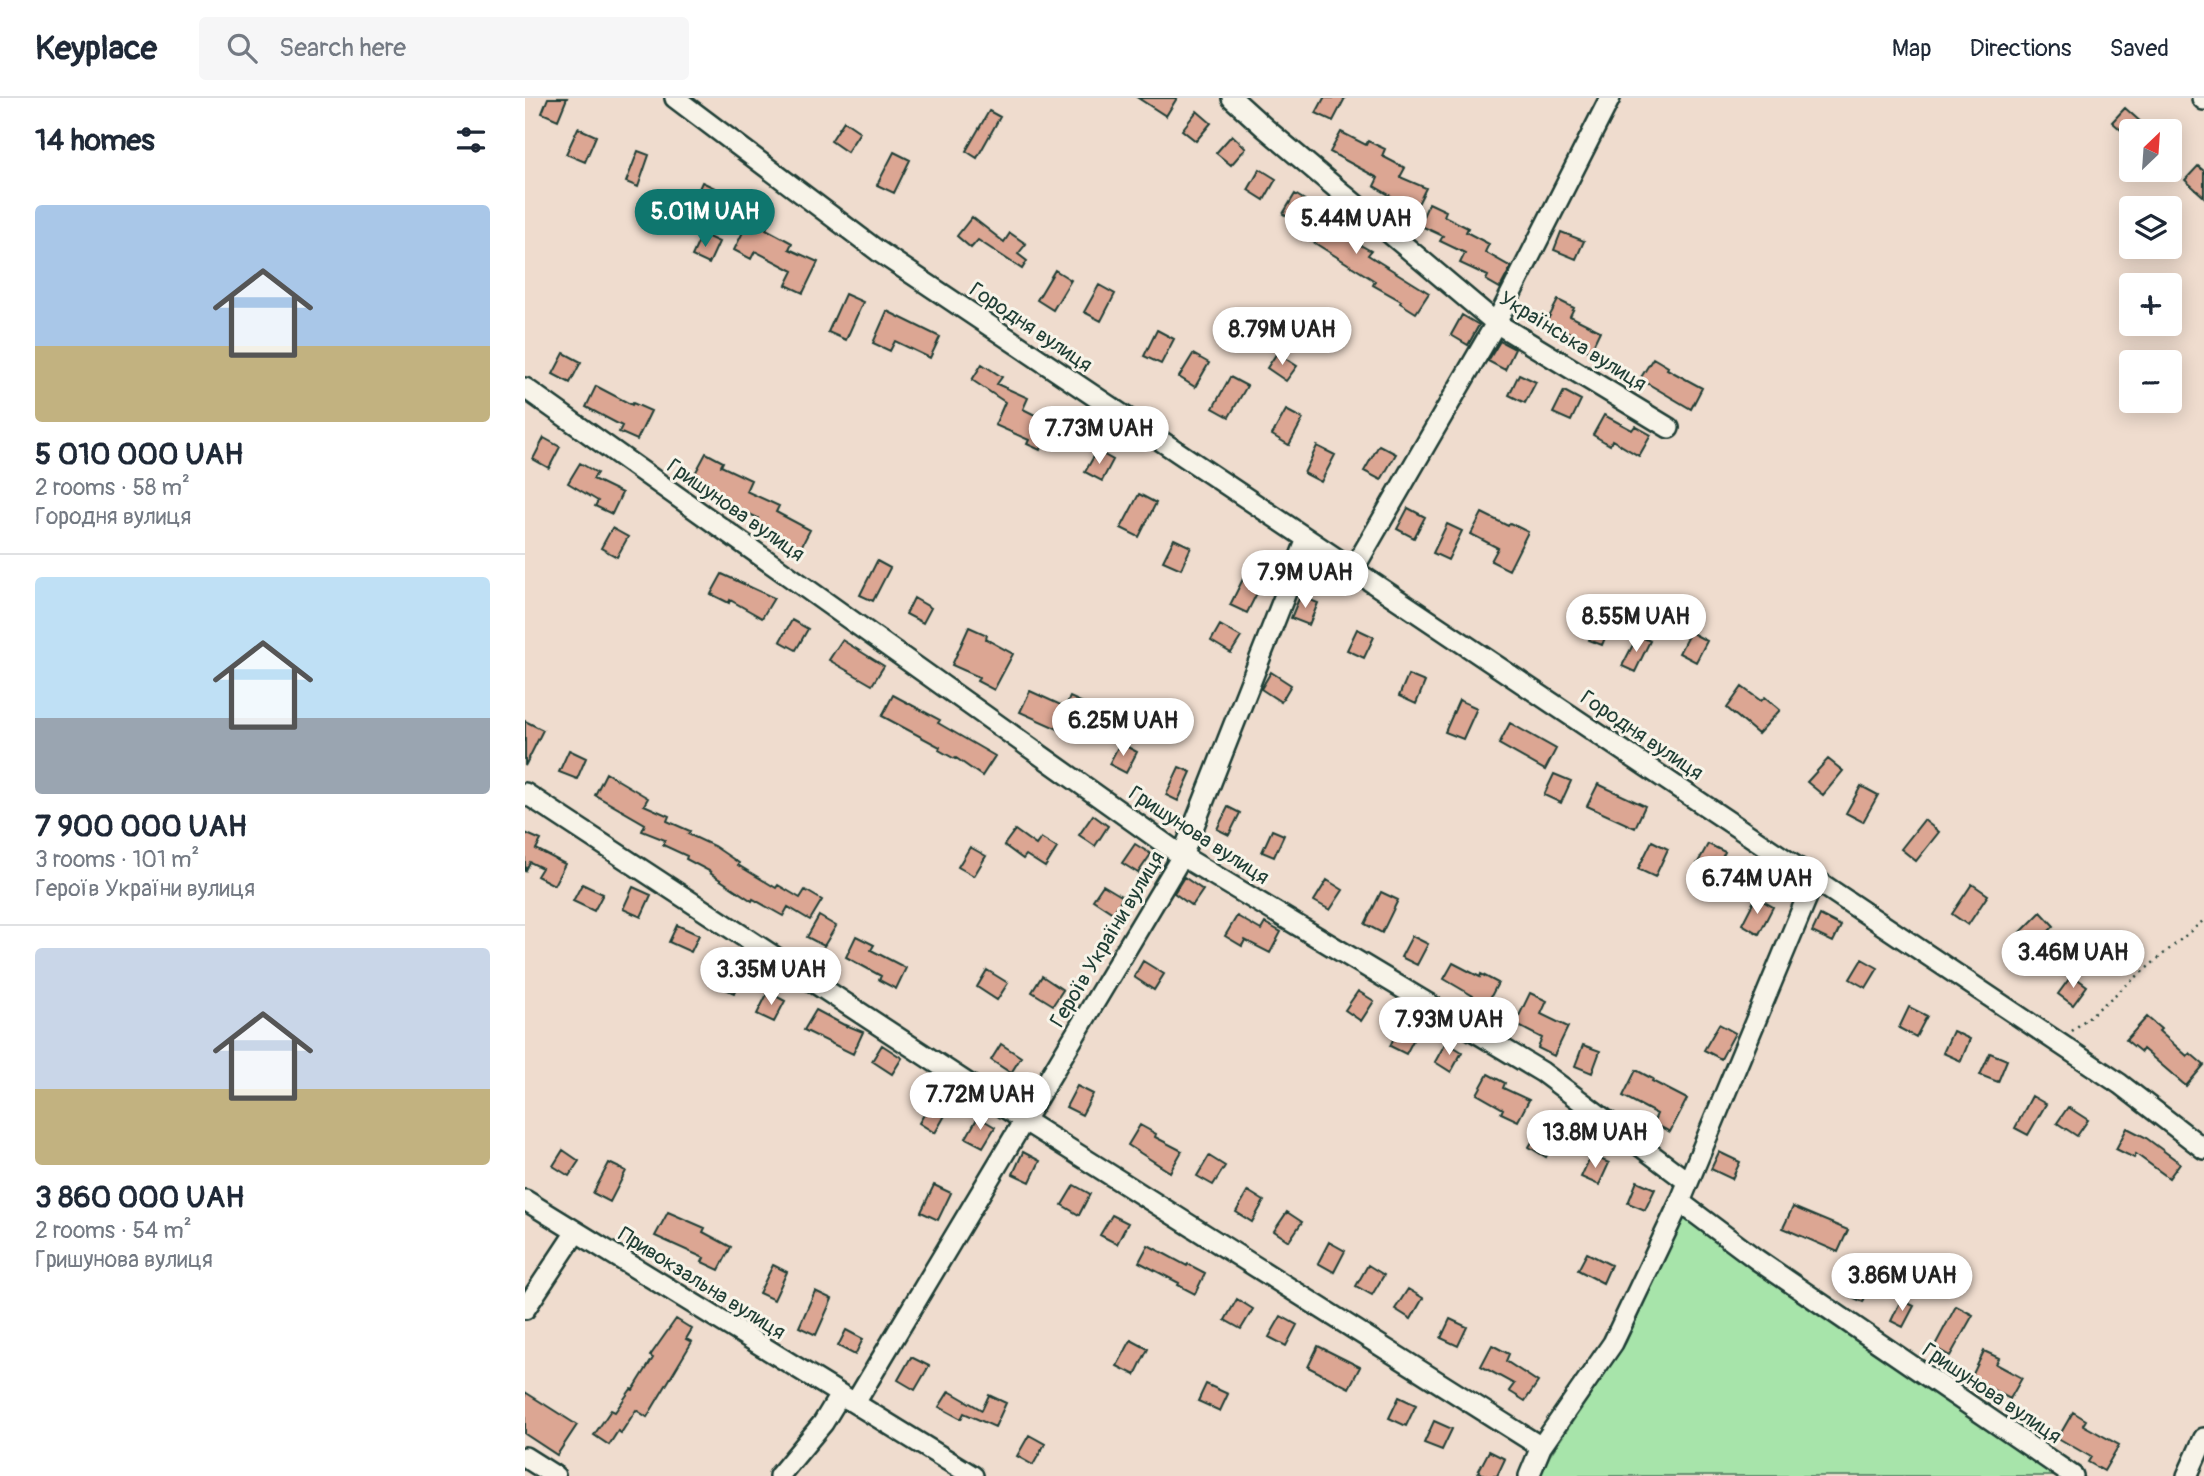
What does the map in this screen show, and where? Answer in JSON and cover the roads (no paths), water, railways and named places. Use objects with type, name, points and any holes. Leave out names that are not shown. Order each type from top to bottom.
[{"type":"street","name":"Городня вулиця","points":[[675,98],[878,251],[2059,1042],[2120,1084],[2204,1149]]},
{"type":"street","name":"Українська вулиця","points":[[1232,98],[1496,323],[1669,428]]},
{"type":"street","points":[[1353,570],[1496,323],[1610,98]]},
{"type":"street","name":"Гришунова вулиця","points":[[525,388],[1182,856],[1542,1072],[1688,1182]]},
{"type":"street","name":"Героїв України вулиця","points":[[1025,1121],[1182,856],[1307,539]]},
{"type":"street","points":[[525,793],[1025,1121],[1541,1447]]},
{"type":"street","points":[[1529,1476],[1541,1447],[1613,1343],[1680,1202],[1815,878]]},
{"type":"street","points":[[779,1476],[823,1423],[847,1399],[1025,1121]]},
{"type":"street","name":"Привокзальна вулиця","points":[[525,1200],[973,1476]]},
{"type":"street","name":"Гришунова вулиця","points":[[1680,1202],[1756,1259],[2073,1476]]},
{"type":"street","points":[[525,1309],[576,1232]]},
{"type":"street","points":[[2187,1476],[2204,1438]]},
{"type":"street","points":[[525,1457],[555,1476]]}]
